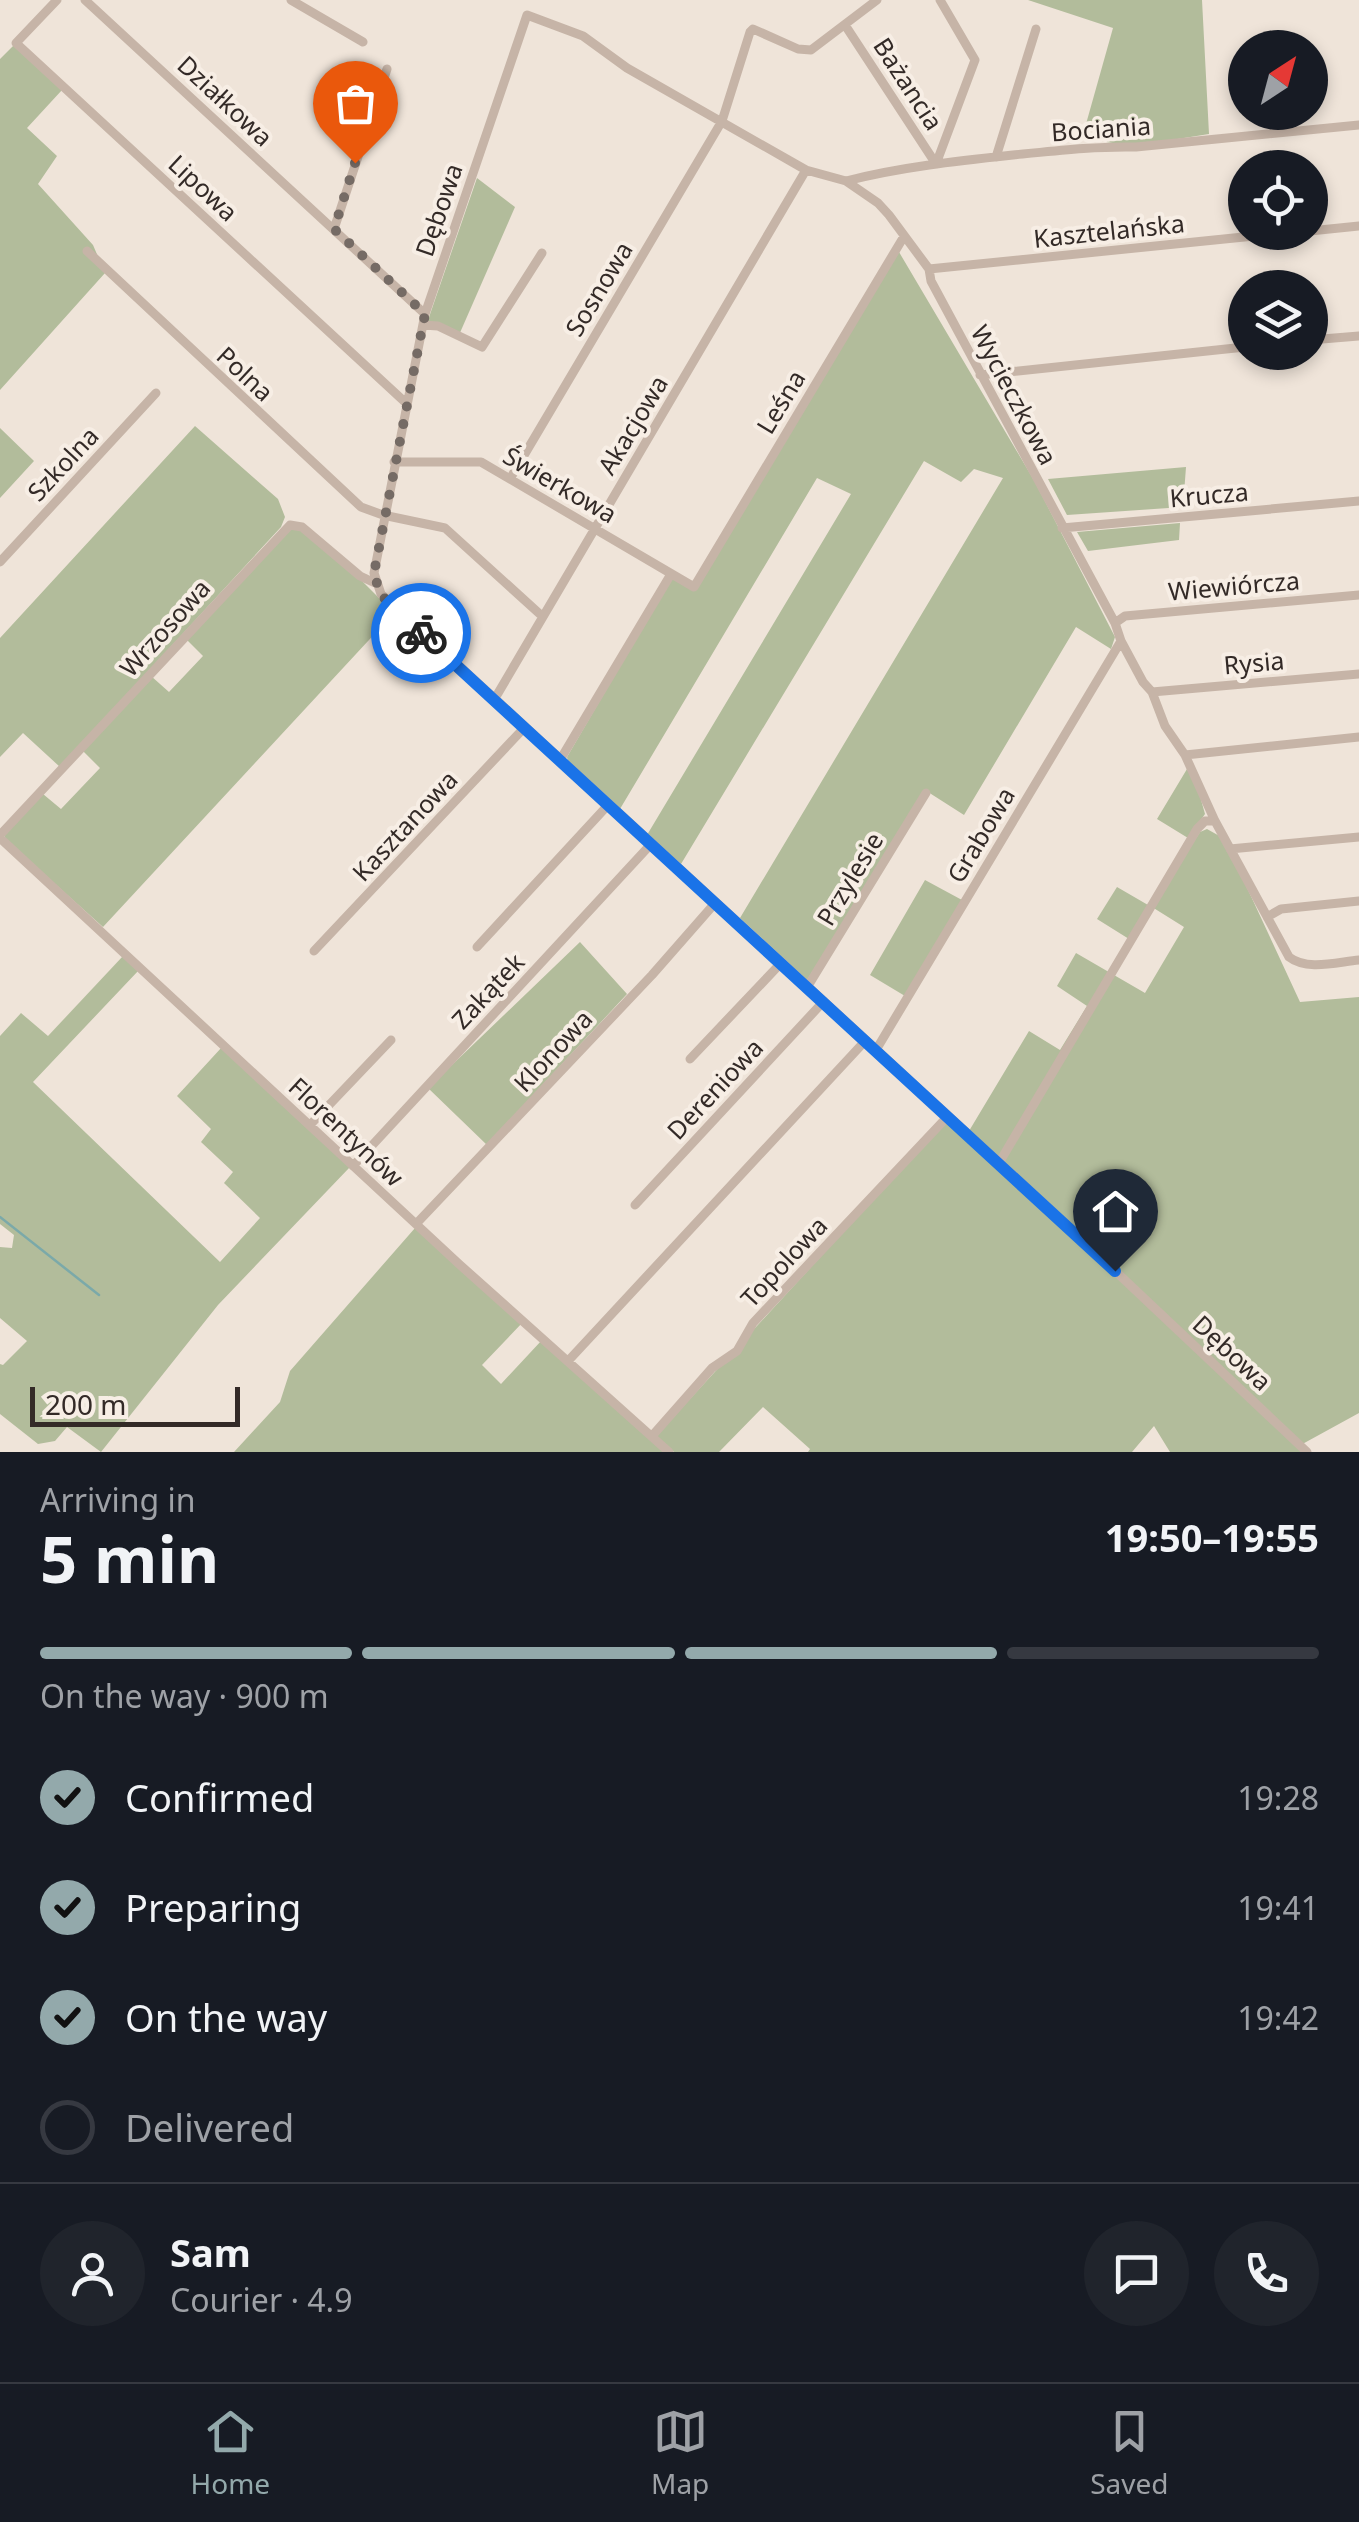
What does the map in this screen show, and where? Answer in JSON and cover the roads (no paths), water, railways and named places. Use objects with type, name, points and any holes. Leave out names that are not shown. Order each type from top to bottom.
[{"type":"street","name":"Lipowa","points":[[57,0],[16,44],[406,402]]},
{"type":"street","name":"Działkowa","points":[[85,0],[334,229],[424,320]]},
{"type":"street","points":[[291,0],[363,42]]},
{"type":"street","name":"Bażancia","points":[[936,164],[975,60],[940,0]]},
{"type":"street","name":"Bażancia","points":[[722,121],[750,32],[754,29],[805,52],[875,1]]},
{"type":"street","name":"Dębowa","points":[[527,14],[424,320],[383,515],[375,582],[394,608],[808,986],[1307,1452]]},
{"type":"street","name":"Wycieczkowa","points":[[527,14],[583,36],[627,68],[806,170],[846,181],[878,203],[928,269],[980,375],[1143,682],[1152,692],[1165,726],[1185,756],[1230,849],[1295,962],[1310,965],[1359,960]]},
{"type":"street","name":"Bażancia","points":[[845,26],[936,164]]},
{"type":"street","points":[[996,157],[1036,29]]},
{"type":"street","points":[[334,229],[387,69]]},
{"type":"street","name":"Sosnowa","points":[[510,479],[722,121]]},
{"type":"street","name":"Bociania","points":[[846,181],[996,157],[1102,146],[1136,148],[1359,125]]},
{"type":"street","name":"Akacjowa","points":[[494,700],[806,170]]},
{"type":"street","points":[[1328,229],[1359,226]]},
{"type":"street","name":"Leśna","points":[[694,588],[903,238]]},
{"type":"street","name":"Kasztelańska","points":[[928,269],[1228,239]]},
{"type":"street","name":"Polna","points":[[87,251],[361,506],[383,515]]},
{"type":"street","points":[[424,320],[482,348],[542,253]]},
{"type":"street","points":[[1328,339],[1359,336]]},
{"type":"street","points":[[980,375],[1228,349]]},
{"type":"street","name":"Szkolna","points":[[0,562],[156,393]]},
{"type":"street","name":"Świerkowa","points":[[394,462],[481,462],[694,588]]},
{"type":"street","name":"Krucza","points":[[1062,528],[1359,501]]},
{"type":"street","points":[[383,515],[446,528],[542,616]]},
{"type":"street","name":"Wrzosowa","points":[[0,836],[290,525],[302,527],[360,576],[375,582]]},
{"type":"street","points":[[560,760],[670,574]]},
{"type":"street","name":"Wiewiórcza","points":[[1115,624],[1125,616],[1359,595]]},
{"type":"street","name":"Grabowa","points":[[876,1050],[1121,641]]},
{"type":"street","name":"Rysia","points":[[1152,692],[1359,674]]},
{"type":"street","name":"Kasztanowa","points":[[314,951],[524,728]]},
{"type":"street","points":[[1185,756],[1359,737]]},
{"type":"street","name":"Przylesie","points":[[808,986],[926,793]]},
{"type":"street","points":[[477,947],[609,804]]},
{"type":"street","points":[[998,1163],[1196,830],[1205,821],[1215,820]]},
{"type":"street","name":"Florentynów","points":[[0,836],[416,1224],[670,1452]]},
{"type":"street","points":[[1230,849],[1359,837]]},
{"type":"street","name":"Zakątek","points":[[353,1166],[652,843]]},
{"type":"street","points":[[1267,917],[1281,909],[1359,901]]},
{"type":"street","name":"Klonowa","points":[[416,1224],[716,902]]},
{"type":"street","points":[[690,1059],[782,962]]},
{"type":"street","name":"Dereniowa","points":[[636,1205],[824,1001]]},
{"type":"street","points":[[310,1125],[390,1040]]},
{"type":"street","points":[[569,1360],[866,1040]]},
{"type":"street","name":"Topolowa","points":[[652,1436],[712,1368],[737,1351],[753,1323],[948,1116]]},
{"type":"waterway","points":[[0,1217],[99,1295]]}]
